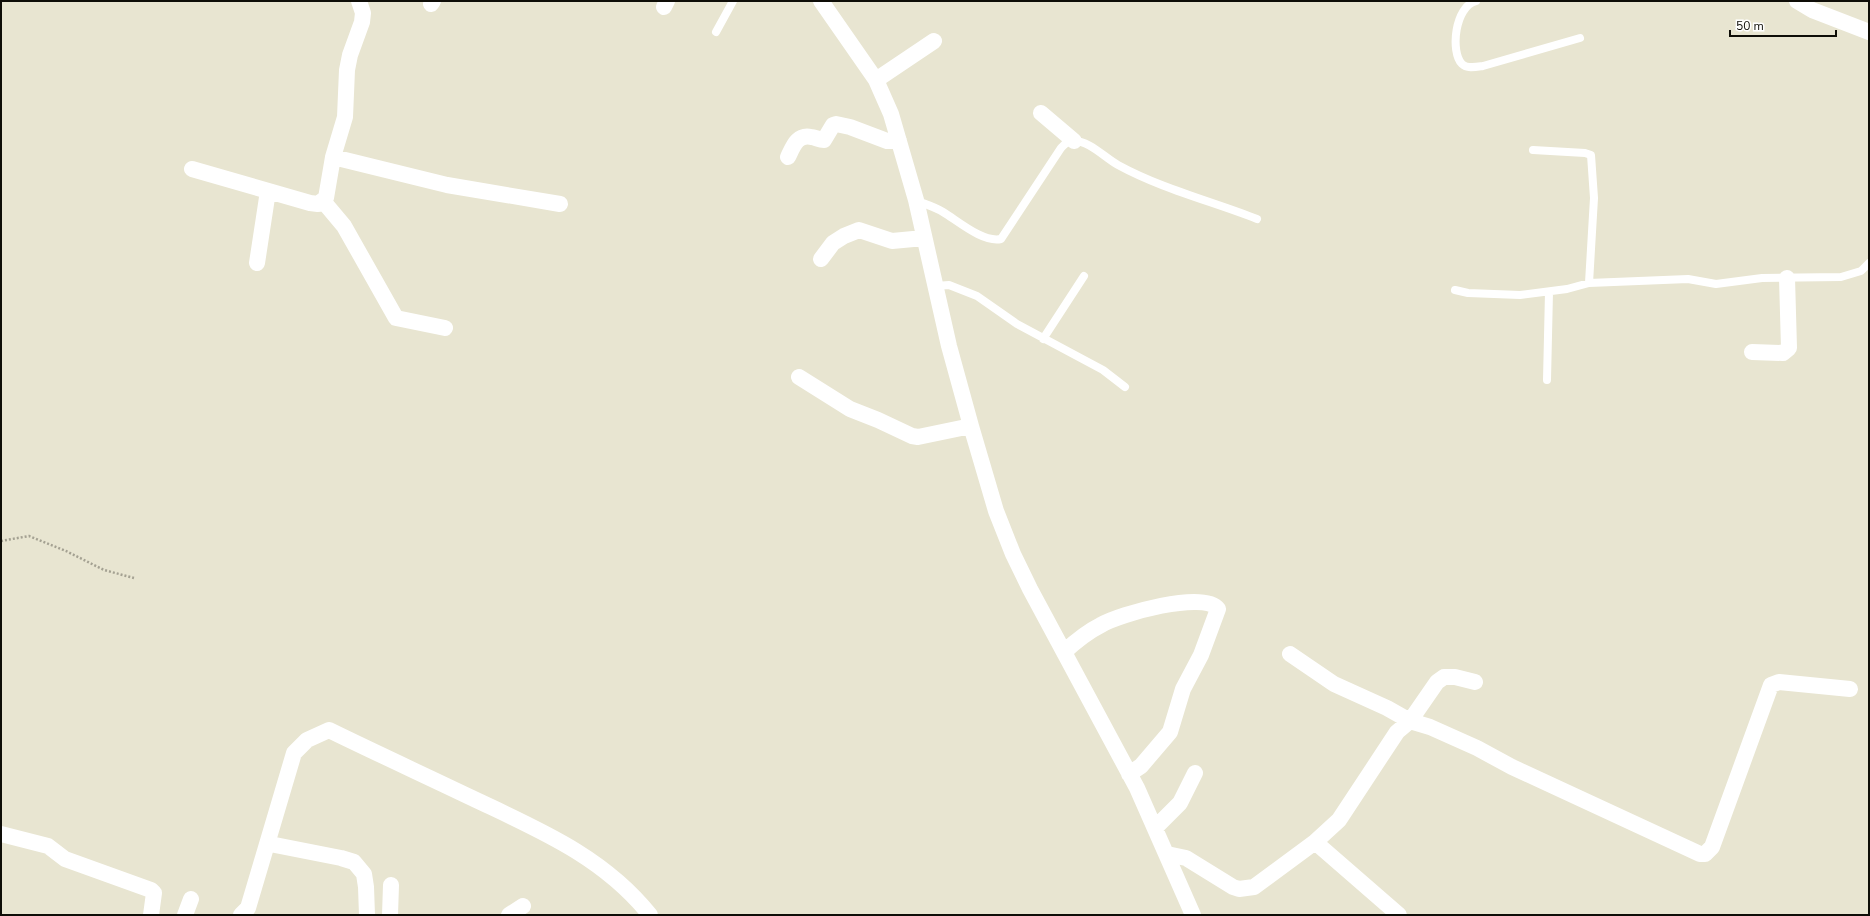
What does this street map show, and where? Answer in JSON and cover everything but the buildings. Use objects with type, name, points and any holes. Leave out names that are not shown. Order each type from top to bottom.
[{"type":"street","points":[[192,169],[243,185],[310,203],[318,204],[326,198],[329,188],[333,157],[345,117],[347,70],[362,22],[363,13],[359,1]]},
{"type":"street","points":[[821,1],[876,80],[891,114],[916,200],[950,346],[971,426],[996,511],[1013,554],[1156,828],[1193,915]]},
{"type":"street","points":[[1797,1],[1812,10],[1869,32]]},
{"type":"street","points":[[876,80],[934,42]]},
{"type":"street","points":[[1041,113],[1074,141]]},
{"type":"street","points":[[788,157],[794,144],[800,138],[810,136],[824,140],[833,125],[836,124],[850,127],[886,141],[899,141]]},
{"type":"street","points":[[333,157],[447,185],[560,204]]},
{"type":"street","points":[[257,263],[268,191]]},
{"type":"street","points":[[323,201],[344,226],[396,318],[445,328]]},
{"type":"street","points":[[821,259],[833,243],[844,236],[859,230],[892,241],[924,238]]},
{"type":"street","points":[[1752,352],[1783,353],[1788,348],[1787,278]]},
{"type":"street","points":[[799,377],[850,409],[912,436],[918,437],[971,426]]},
{"type":"street","points":[[1064,652],[1077,640],[1102,624],[1154,607],[1166,604],[1208,603],[1215,605],[1218,609],[1201,655],[1183,689],[1170,732],[1141,766],[1129,774]]},
{"type":"street","points":[[1290,654],[1334,684],[1387,708],[1410,721],[1430,727],[1477,748],[1512,767],[1700,854],[1705,854],[1712,847],[1771,686],[1779,682],[1850,689]]},
{"type":"street","points":[[1167,854],[1186,858],[1233,887],[1243,889],[1254,887],[1315,842],[1339,820],[1397,732],[1410,721],[1437,682],[1444,677],[1455,677],[1475,682]]},
{"type":"street","points":[[241,915],[248,908],[294,753],[307,740],[329,730],[543,832],[601,866],[625,887],[650,915]]},
{"type":"street","points":[[1156,828],[1180,804],[1195,773]]},
{"type":"street","points":[[1,834],[48,846],[65,859],[151,890],[154,892],[151,915]]},
{"type":"street","points":[[1315,842],[1399,915]]},
{"type":"street","points":[[275,845],[354,862],[364,874],[367,915]]},
{"type":"street","points":[[390,915],[391,885]]},
{"type":"street","points":[[185,915],[191,899]]},
{"type":"street","points":[[509,915],[523,906]]},
{"type":"lane","points":[[716,32],[733,1]]},
{"type":"lane","points":[[1476,1],[1470,2],[1466,6],[1456,28],[1459,59],[1463,65],[1469,67],[1483,66],[1580,38]]},
{"type":"lane","points":[[916,200],[942,211],[964,226],[987,238],[996,240],[1002,239],[1061,148],[1066,143],[1074,141],[1086,144],[1118,165],[1165,187],[1257,219]]},
{"type":"lane","points":[[1533,150],[1585,153],[1591,156],[1594,198],[1589,283]]},
{"type":"lane","points":[[1455,290],[1468,294],[1520,295],[1567,289],[1589,283],[1688,279],[1716,284],[1762,278],[1847,276],[1861,271],[1869,263]]},
{"type":"lane","points":[[1043,339],[1084,276]]},
{"type":"lane","points":[[936,286],[948,285],[977,296],[1017,324],[1103,370],[1125,386]]},
{"type":"lane","points":[[1547,380],[1549,292]]},
{"type":"path","points":[[1,541],[29,536],[66,551],[104,570],[134,578]]}]
